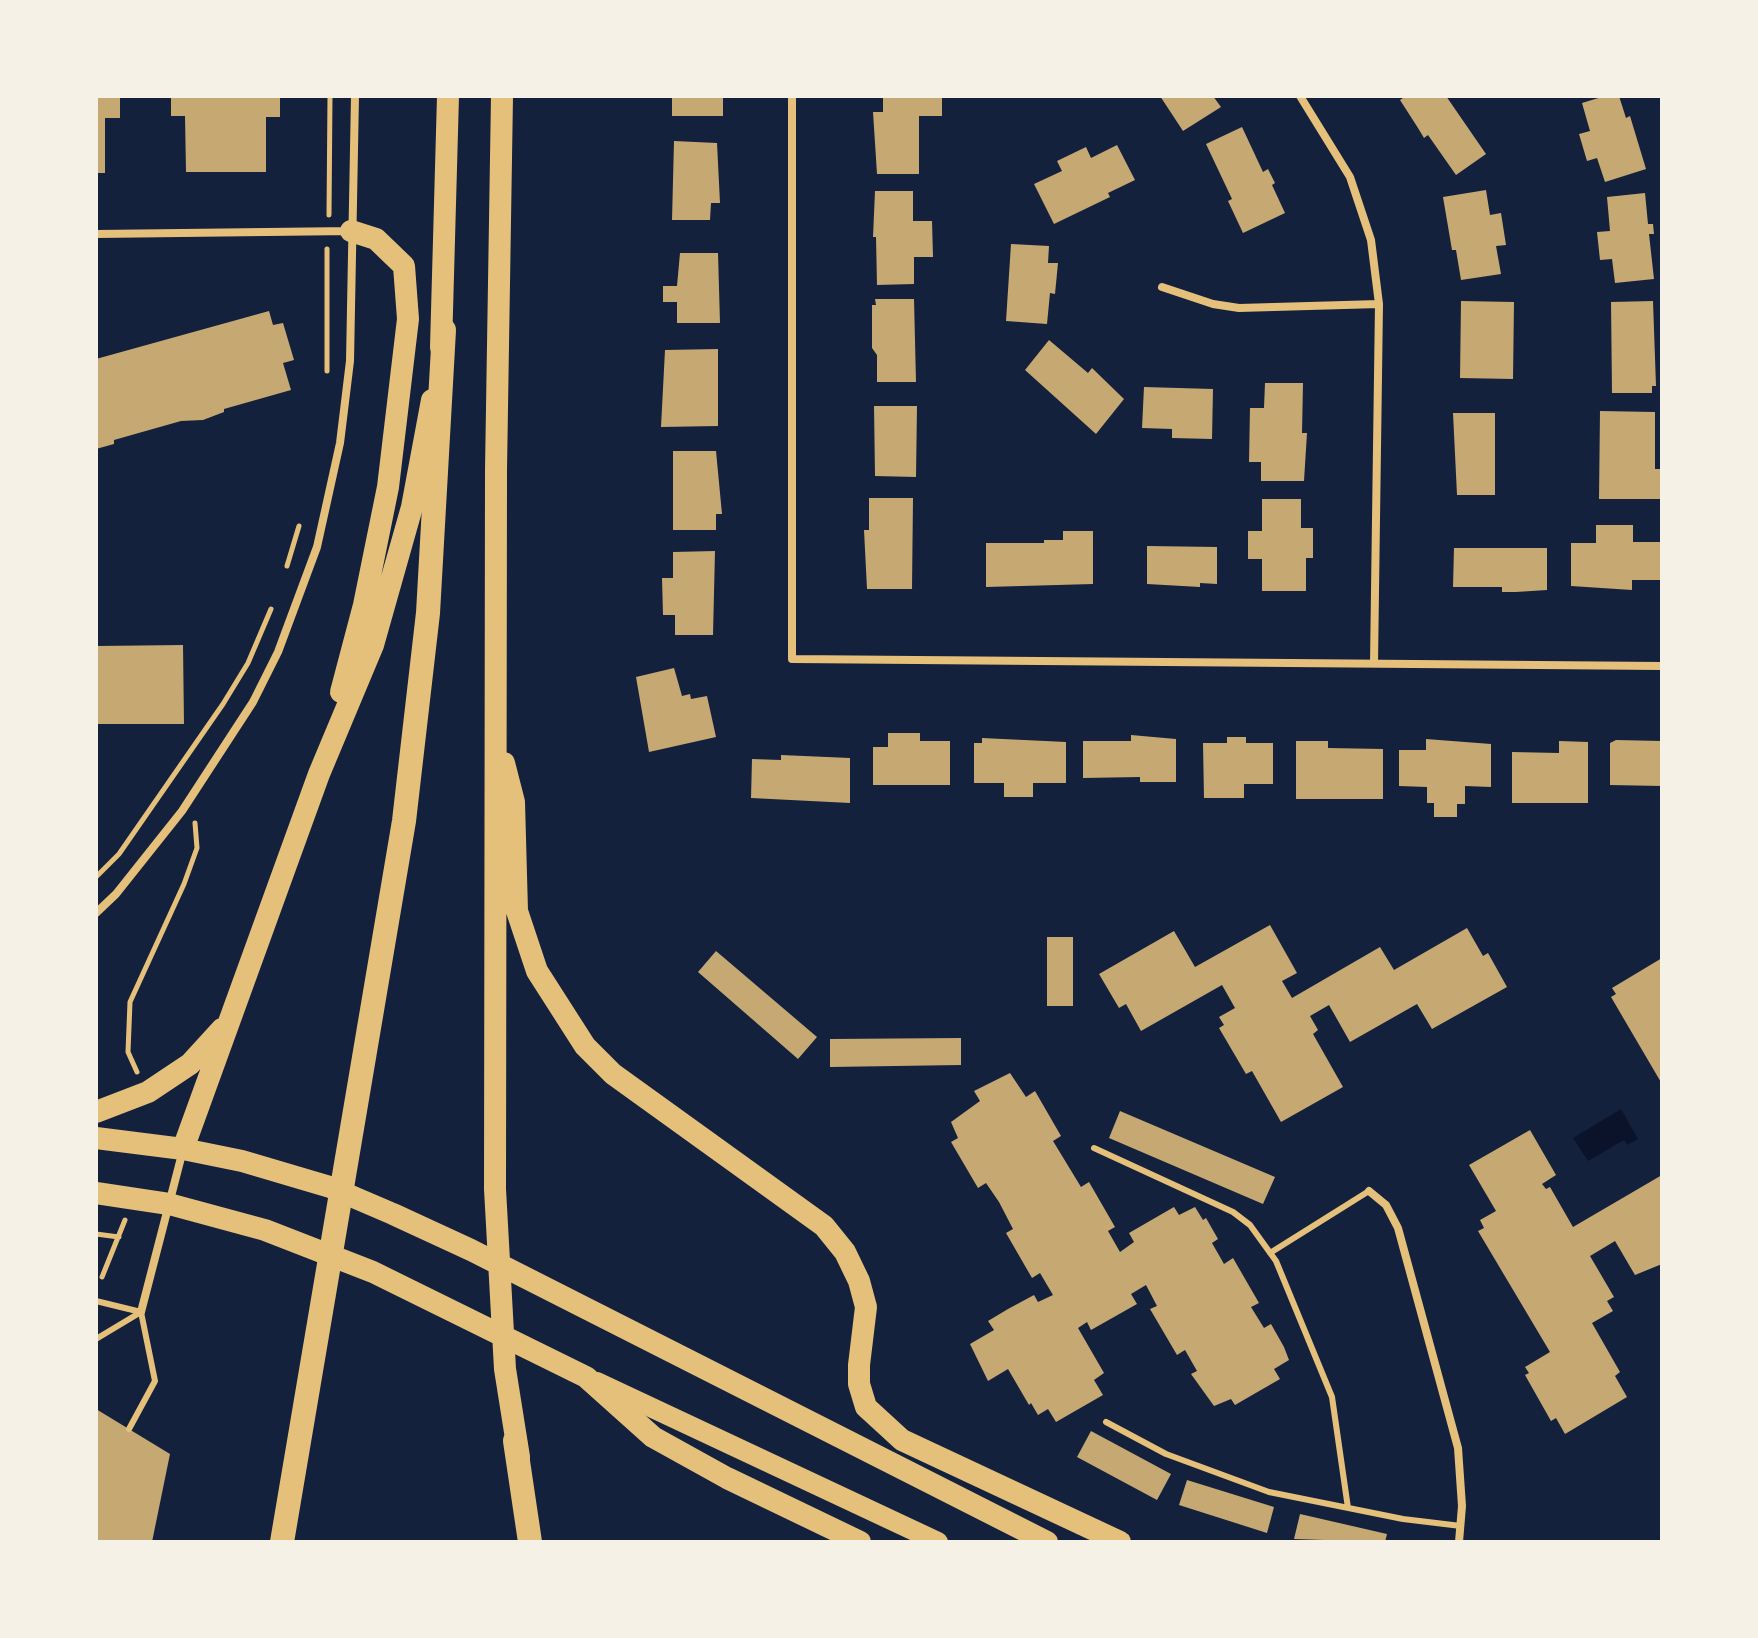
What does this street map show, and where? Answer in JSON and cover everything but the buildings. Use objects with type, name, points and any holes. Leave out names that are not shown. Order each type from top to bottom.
[{"type":"highway","points":[[282,1542],[351,1129],[384,953],[417,717],[434,538],[444,330],[448,96]]},
{"type":"highway","points":[[502,96],[495,1189],[505,1369],[530,1542]]},
{"type":"highway","points":[[319,774],[364,605],[388,487],[408,319],[404,266],[376,239],[351,231]]},
{"type":"highway","points":[[183,1149],[319,774],[373,645],[412,507],[444,330]]},
{"type":"highway","points":[[496,731],[514,802],[517,911],[537,971],[585,1046],[645,1098],[824,1226],[845,1252],[866,1307],[859,1365],[861,1394],[866,1407],[884,1426],[902,1440],[1120,1542]]},
{"type":"highway","points":[[96,1112],[148,1092],[190,1064],[231,1018]]},
{"type":"highway","points":[[96,1138],[183,1149],[277,1170],[330,1187],[471,1250],[1047,1542]]},
{"type":"highway","points":[[96,1193],[169,1204],[265,1230],[373,1272],[586,1377],[653,1437],[727,1478],[860,1542]]},
{"type":"highway","points":[[515,1441],[543,1542]]},
{"type":"main road","points":[[586,1377],[938,1542]]},
{"type":"street","points":[[96,913],[116,894],[182,811],[245,715],[278,652],[300,596],[329,499],[340,443],[350,361],[355,96]]},
{"type":"street","points":[[792,96],[792,659],[1662,666]]},
{"type":"street","points":[[1300,96],[1350,177],[1371,240],[1379,304],[1374,663]]},
{"type":"street","points":[[96,234],[351,231]]},
{"type":"street","points":[[1162,287],[1213,304],[1239,308],[1379,304]]},
{"type":"street","points":[[141,1312],[183,1149]]},
{"type":"street","points":[[1369,1191],[1386,1205],[1398,1228],[1458,1448],[1459,1542]]},
{"type":"lane","points":[[1094,1148],[1233,1212],[1250,1225],[1270,1253],[1314,1347],[1332,1397],[1348,1508]]},
{"type":"lane","points":[[1270,1253],[1369,1191]]},
{"type":"lane","points":[[96,1301],[141,1312]]},
{"type":"lane","points":[[96,1339],[141,1312]]},
{"type":"lane","points":[[129,1429],[155,1381],[141,1312]]},
{"type":"lane","points":[[1106,1422],[1166,1454],[1269,1492],[1461,1526]]},
{"type":"path","points":[[327,373],[330,96]]},
{"type":"path","points":[[281,581],[300,523]]},
{"type":"path","points":[[96,877],[119,854],[223,704],[248,663],[276,596]]},
{"type":"path","points":[[148,1092],[128,1052],[130,1002],[184,884],[197,848],[195,822]]},
{"type":"path","points":[[102,1277],[133,1197]]},
{"type":"path","points":[[96,1234],[119,1237]]},
{"type":"water","points":[[1621,1109],[1638,1139],[1627,1145],[1624,1140],[1588,1161],[1573,1138]]}]
